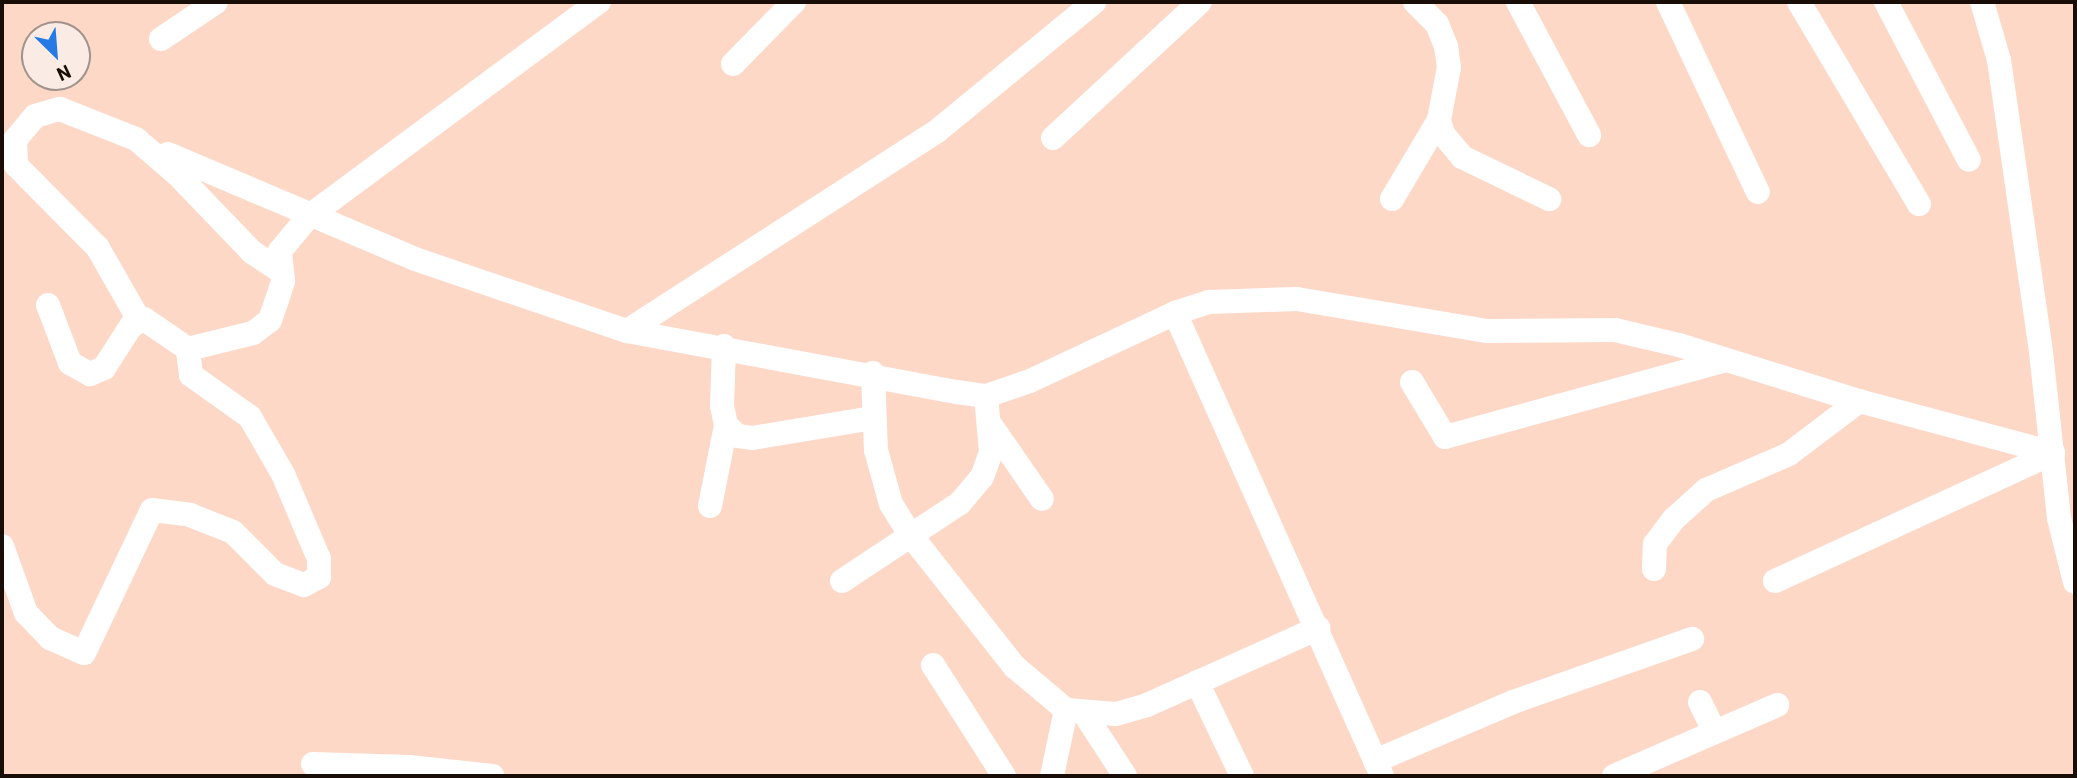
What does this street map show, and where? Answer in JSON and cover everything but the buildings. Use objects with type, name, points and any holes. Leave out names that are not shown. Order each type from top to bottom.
[{"type":"street","points":[[161,40],[216,2]]},
{"type":"street","points":[[48,305],[70,363],[90,374],[104,368],[139,320],[144,319],[188,349],[253,333],[270,320],[282,272],[280,251],[308,217],[599,2]]},
{"type":"street","points":[[733,64],[794,2]]},
{"type":"street","points":[[627,331],[936,132],[1094,2]]},
{"type":"street","points":[[1053,138],[1200,2]]},
{"type":"street","points":[[1392,199],[1438,120],[1450,67],[1446,46],[1437,24],[1415,2]]},
{"type":"street","points":[[1518,2],[1589,135]]},
{"type":"street","points":[[1668,2],[1758,192]]},
{"type":"street","points":[[1799,2],[1919,204]]},
{"type":"street","points":[[1886,2],[1969,160]]},
{"type":"street","points":[[1982,2],[1999,60],[2053,453],[2059,518],[2075,582]]},
{"type":"street","points":[[139,320],[98,248],[16,165],[15,140],[35,116],[60,109],[136,139],[177,174],[252,252],[282,272]]},
{"type":"street","points":[[1438,120],[1443,134],[1462,157],[1549,200]]},
{"type":"street","points":[[168,154],[308,217],[627,331],[724,346],[986,396],[1030,381],[1175,313],[1209,302],[1297,299],[1487,331],[1615,330],[1726,360],[1858,401],[2053,453]]},
{"type":"street","points":[[1175,313],[1318,628],[1378,769],[1513,702],[1692,639]]},
{"type":"street","points":[[710,506],[726,425],[724,346]]},
{"type":"street","points":[[2,546],[26,613],[50,638],[84,653],[152,510],[190,515],[233,532],[275,574],[304,585],[319,578],[319,559],[283,474],[250,417],[191,375],[188,349]]},
{"type":"street","points":[[1412,382],[1445,437],[1726,360]]},
{"type":"street","points":[[873,373],[873,418],[881,477],[909,533],[1015,667],[1075,712],[1125,776]]},
{"type":"street","points":[[842,581],[909,533],[960,503],[982,477],[990,452],[986,396]]},
{"type":"street","points":[[1654,569],[1655,544],[1674,519],[1706,490],[1789,454],[1858,401]]},
{"type":"street","points":[[726,425],[738,436],[752,439],[873,418]]},
{"type":"street","points":[[990,424],[1042,499]]},
{"type":"street","points":[[1775,581],[2053,453]]},
{"type":"street","points":[[1075,712],[1116,714],[1197,682],[1318,628]]},
{"type":"street","points":[[933,665],[1004,776]]},
{"type":"street","points":[[1197,682],[1242,776]]},
{"type":"street","points":[[1700,702],[1714,731]]},
{"type":"street","points":[[1614,776],[1777,705]]},
{"type":"street","points":[[1052,776],[1075,712]]},
{"type":"street","points":[[313,764],[409,766],[493,776]]}]
